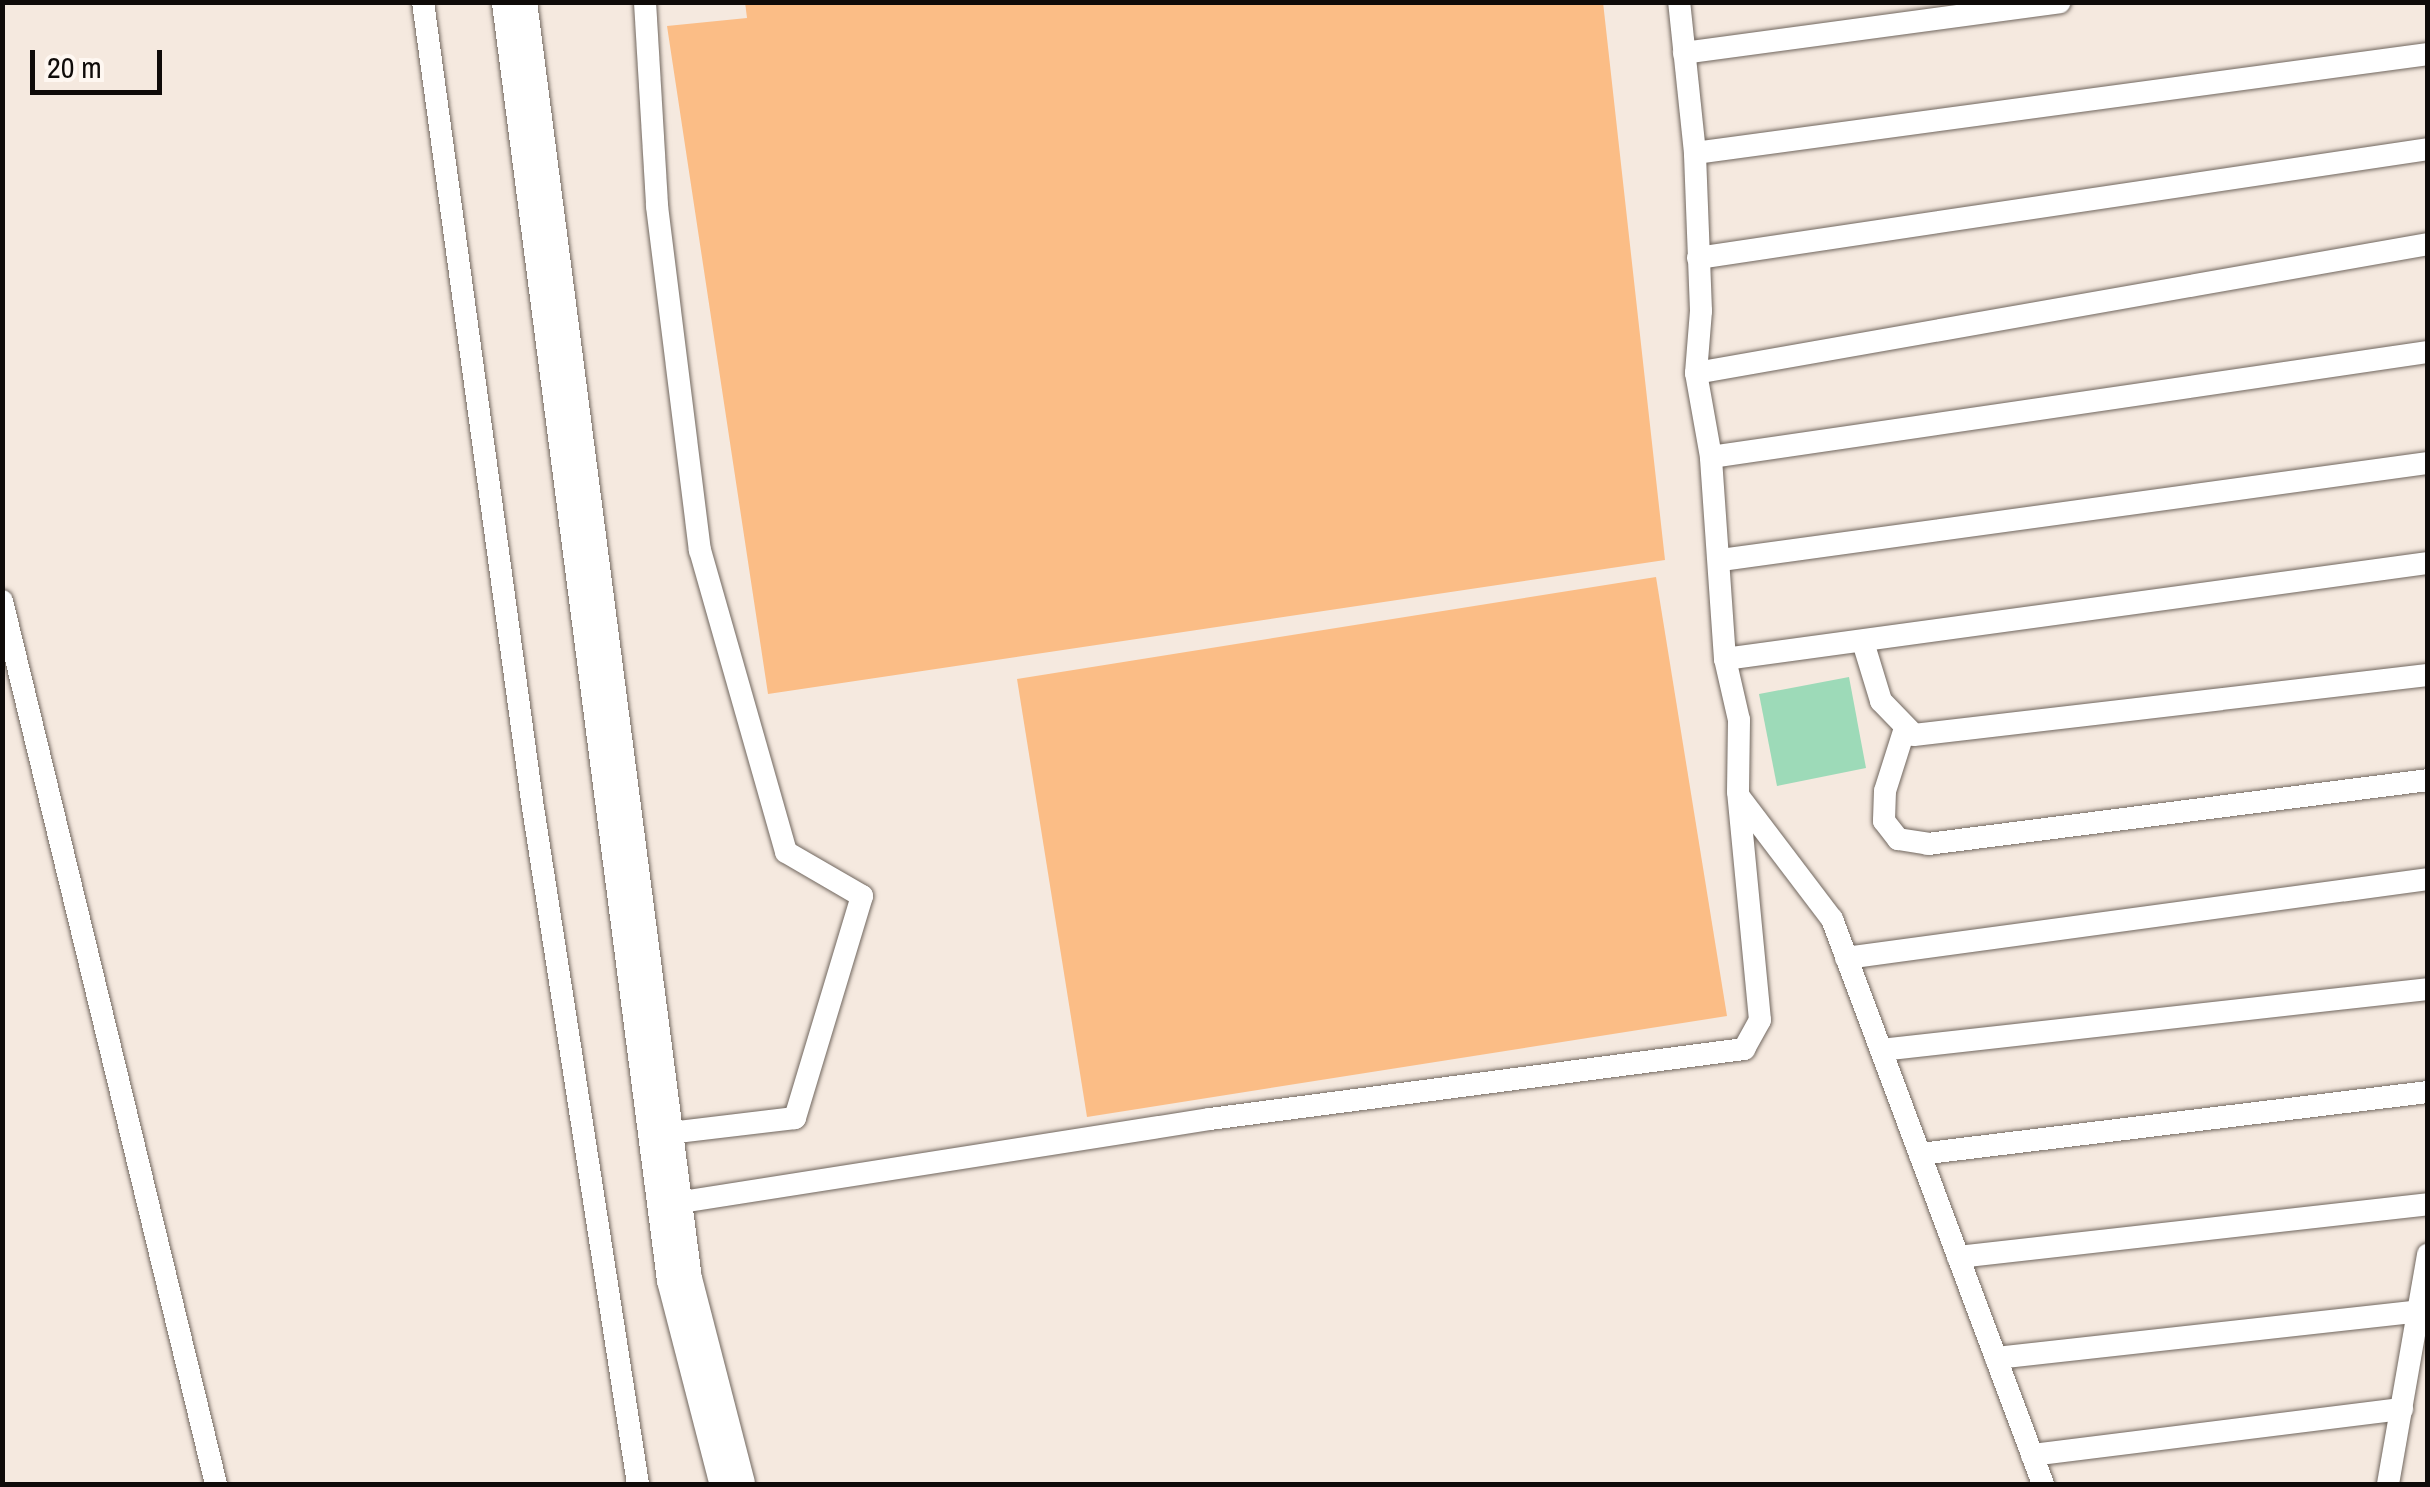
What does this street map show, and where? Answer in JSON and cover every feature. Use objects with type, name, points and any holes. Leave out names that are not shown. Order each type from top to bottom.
[{"type":"street","points":[[514,2],[679,1280],[732,1484]]},
{"type":"lane","points":[[422,2],[538,841],[638,1484]]},
{"type":"lane","points":[[645,2],[657,206],[700,550],[786,852],[862,896],[794,1118],[660,1134]]},
{"type":"lane","points":[[669,1204],[1210,1119],[1744,1049],[1760,1020],[1738,792],[1738,720],[1725,659],[1711,458],[1696,374],[1695,153],[1679,2]]},
{"type":"lane","points":[[1684,54],[2060,2]]},
{"type":"lane","points":[[1695,153],[2428,54]]},
{"type":"lane","points":[[1698,258],[2428,149]]},
{"type":"lane","points":[[1696,374],[2428,244]]},
{"type":"lane","points":[[1711,458],[2428,352]]},
{"type":"lane","points":[[1721,560],[2428,463]]},
{"type":"lane","points":[[1725,659],[2428,563]]},
{"type":"lane","points":[[2,602],[216,1484]]},
{"type":"lane","points":[[1863,642],[1881,701],[1914,735],[2428,675]]},
{"type":"lane","points":[[1905,728],[1885,791],[1884,821],[1898,839],[1928,844],[2428,780]]},
{"type":"lane","points":[[1738,792],[1748,816],[1780,844],[1832,919],[2043,1484]]},
{"type":"lane","points":[[1846,958],[2428,879]]},
{"type":"lane","points":[[1881,1050],[2428,989]]},
{"type":"lane","points":[[1920,1154],[2428,1092]]},
{"type":"lane","points":[[1958,1257],[2428,1204]]},
{"type":"lane","points":[[2388,1484],[2428,1254]]},
{"type":"lane","points":[[1996,1358],[2418,1311]]},
{"type":"lane","points":[[2032,1454],[2402,1409]]},
{"type":"green space","points":[[1849,677],[1866,768],[1777,786],[1759,694]]},
{"type":"building","points":[[745,2],[1603,2],[1665,560],[768,694],[667,26],[747,18]]},
{"type":"building","points":[[1656,577],[1727,1016],[1087,1117],[1017,679]]}]
